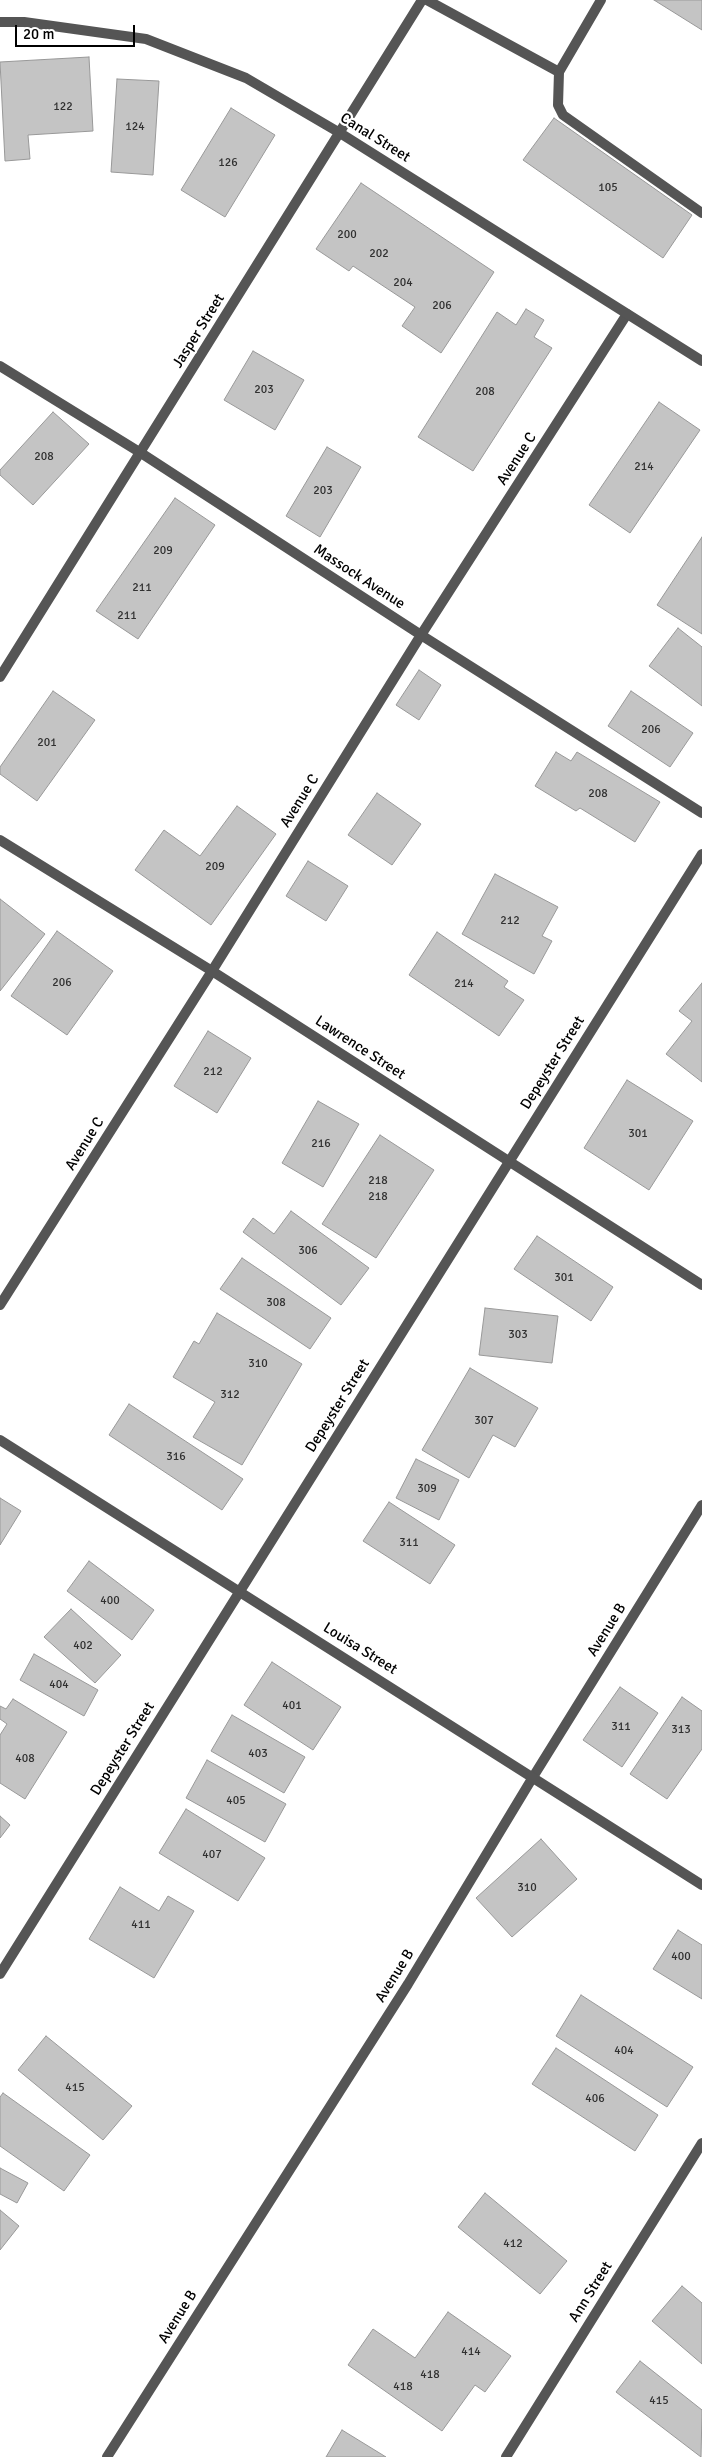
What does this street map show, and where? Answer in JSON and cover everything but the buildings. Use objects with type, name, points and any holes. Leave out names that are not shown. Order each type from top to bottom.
[{"type":"street","name":"Jasper Street","points":[[0,677],[422,0]]},
{"type":"street","points":[[427,0],[559,72]]},
{"type":"street","points":[[601,0],[559,72],[558,105],[563,115],[702,213]]},
{"type":"street","name":"Canal Street","points":[[0,22],[24,22],[146,39],[246,78],[340,133],[702,361]]},
{"type":"street","name":"Avenue C","points":[[0,1305],[212,971],[421,635],[627,314]]},
{"type":"street","name":"Massock Avenue","points":[[0,366],[141,453],[421,635],[702,812]]},
{"type":"street","name":"Lawrence Street","points":[[0,840],[212,971],[702,1284]]},
{"type":"street","name":"Depeyster Street","points":[[0,1974],[702,854]]},
{"type":"street","name":"Louisa Street","points":[[0,1440],[702,1885]]},
{"type":"street","name":"Avenue B","points":[[107,2457],[408,1984],[533,1777],[702,1506]]},
{"type":"street","name":"Ann Street","points":[[506,2457],[702,2143]]}]
